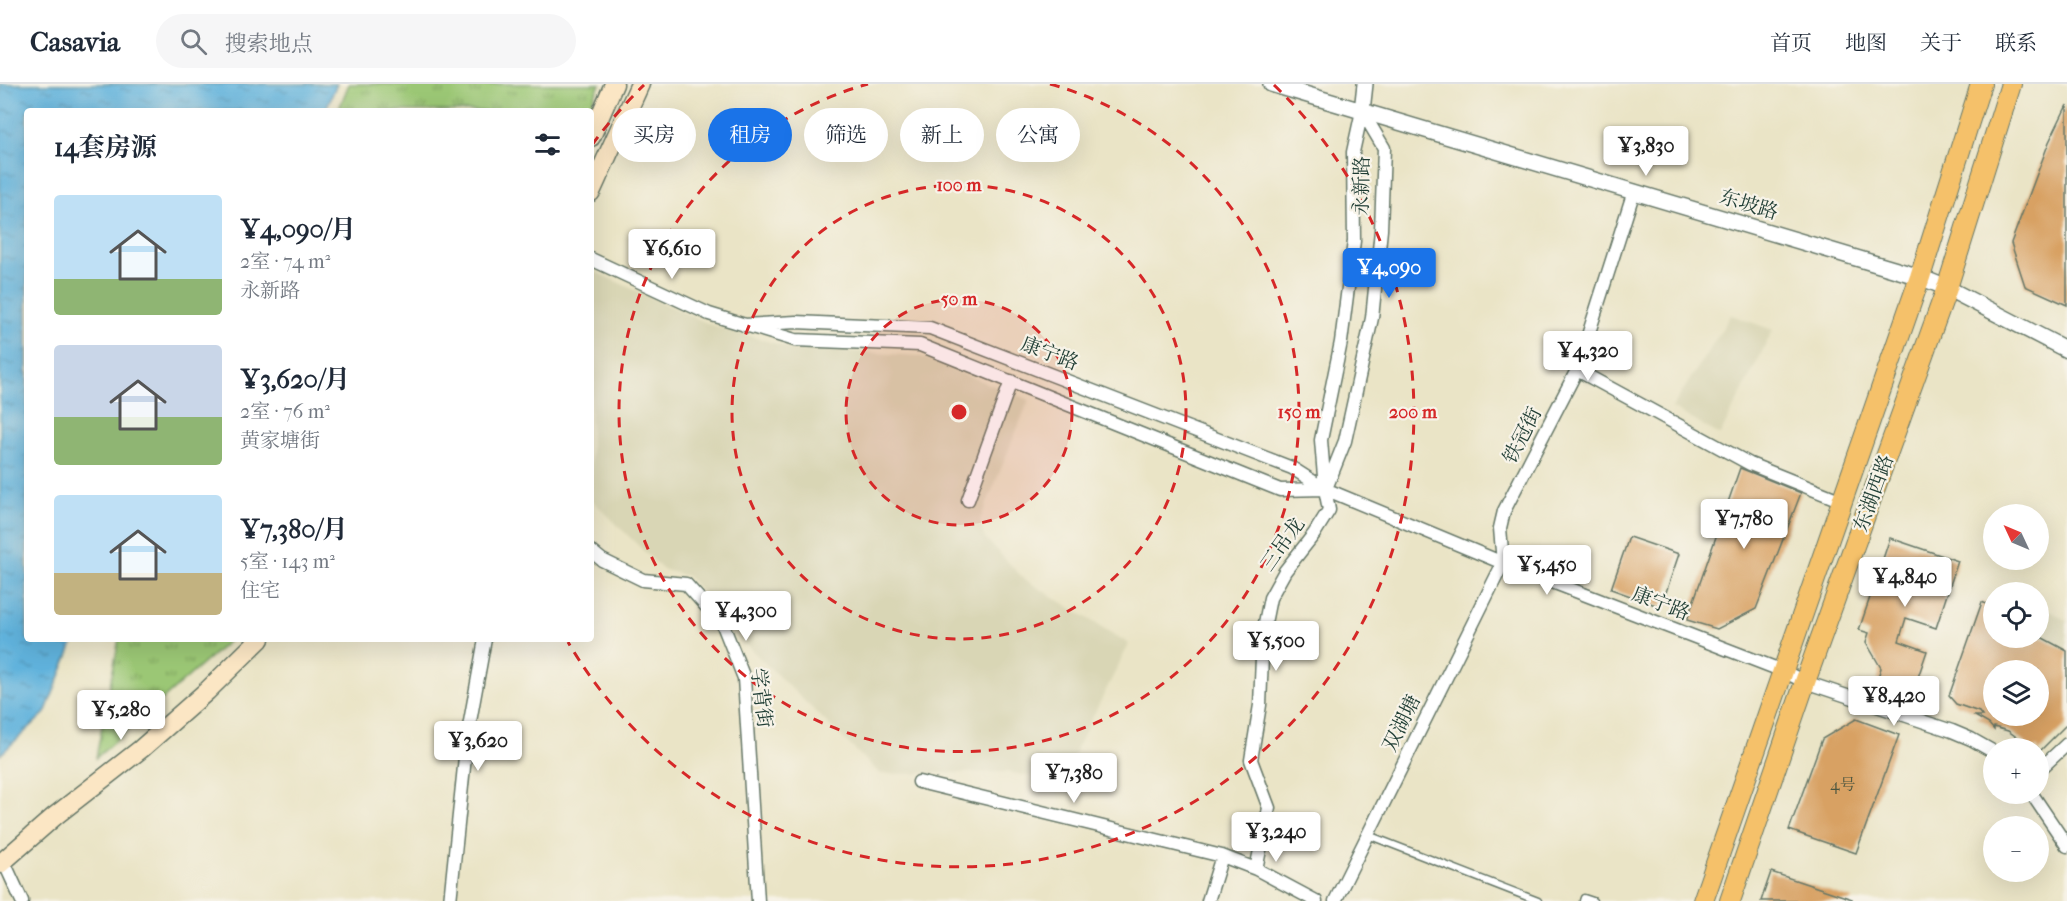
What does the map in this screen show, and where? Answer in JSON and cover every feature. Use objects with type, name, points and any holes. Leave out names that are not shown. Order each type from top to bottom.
[{"type":"main road","points":[[594,129],[614,84]]},
{"type":"main road","points":[[594,185],[640,84]]},
{"type":"main road","name":"东湖西路","points":[[1703,901],[1920,277],[1981,84]]},
{"type":"main road","name":"东湖西路","points":[[1730,901],[1805,682],[1947,288],[2011,84]]},
{"type":"main road","points":[[2,863],[55,816],[141,748],[207,691],[257,642]]},
{"type":"street","name":"东坡路","points":[[1271,84],[1920,277],[1947,288],[2067,351]]},
{"type":"street","name":"永新路","points":[[1325,489],[1322,440],[1341,342],[1352,252],[1353,152],[1365,84]]},
{"type":"street","name":"永新路","points":[[1325,489],[1345,441],[1372,318],[1381,230],[1384,148],[1362,111]]},
{"type":"street","name":"铁冠街","points":[[1503,563],[1500,528],[1504,511],[1577,370],[1634,191]]},
{"type":"street","name":"康宁路","points":[[594,260],[709,314],[744,325],[795,340],[920,345],[1280,490],[1325,489]]},
{"type":"street","name":"康宁路","points":[[744,325],[796,322],[930,328],[1292,468],[1325,489],[1503,563],[1783,671],[1805,682],[1952,731],[1983,746]]},
{"type":"street","points":[[1577,370],[1750,464],[1842,501]]},
{"type":"street","points":[[968,500],[1011,381]]},
{"type":"street","name":"三吊龙","points":[[1256,869],[1269,808],[1251,759],[1260,705],[1263,633],[1270,598],[1285,570],[1314,534],[1329,510],[1325,489]]},
{"type":"street","name":"学背街","points":[[594,552],[603,560],[643,580],[686,585],[723,625],[744,678],[758,901]]},
{"type":"street","name":"双湖塘","points":[[1335,901],[1503,563]]},
{"type":"street","points":[[450,901],[467,738],[484,642]]},
{"type":"street","points":[[2049,761],[2067,744]]},
{"type":"street","points":[[919,782],[1222,856],[1256,869],[1316,901]]},
{"type":"street","points":[[2039,804],[2067,846]]},
{"type":"street","points":[[1208,901],[1222,856]]},
{"type":"street","points":[[2,863],[22,901]]},
{"type":"lane","points":[[1367,835],[1538,901]]},
{"type":"lane","points":[[1583,901],[1584,898],[1593,901]]},
{"type":"shaded area","points":[[594,271],[709,324],[787,347],[919,356],[1029,400],[980,520],[984,537],[1024,579],[1129,644],[1060,782],[1008,772],[880,774],[738,637],[728,621],[687,576],[662,569],[594,502]]},
{"type":"shaded area","points":[[1731,315],[1773,330],[1720,435],[1672,408]]},
{"type":"shaded area","points":[[2049,610],[2067,621],[2067,670],[2028,648],[2049,648]]},
{"type":"green space","points":[[349,84],[600,84],[589,108],[339,108]]},
{"type":"green space","points":[[118,642],[228,642],[96,758]]},
{"type":"water","points":[[0,84],[337,84],[326,108],[24,108],[24,642],[74,642],[45,713],[0,755]]},
{"type":"building","points":[[2067,105],[2067,305],[2025,286],[2011,243],[2049,142]]},
{"type":"building","points":[[1740,468],[1801,493],[1756,609],[1717,629],[1687,620]]},
{"type":"building","points":[[1629,537],[1679,554],[1661,607],[1611,589]]},
{"type":"building","points":[[1890,538],[1958,561],[1936,628],[1906,618],[1899,641],[1927,651],[1913,692],[1877,680],[1881,668],[1866,642],[1869,633],[1859,630]]},
{"type":"building","points":[[1982,602],[1983,648],[2049,648],[2049,641],[2067,651],[2067,724],[2049,742],[2049,738],[2018,738],[2008,731],[1994,727],[1994,730],[1991,726],[2049,726],[2049,660],[1983,660],[1983,721],[1975,716],[1982,716],[1979,712],[1956,704],[1949,696]]},
{"type":"building","points":[[1856,719],[1899,735],[1856,853],[1789,830],[1822,739]]},
{"type":"building","points":[[1771,872],[1852,899],[1851,901],[1761,901]]}]
